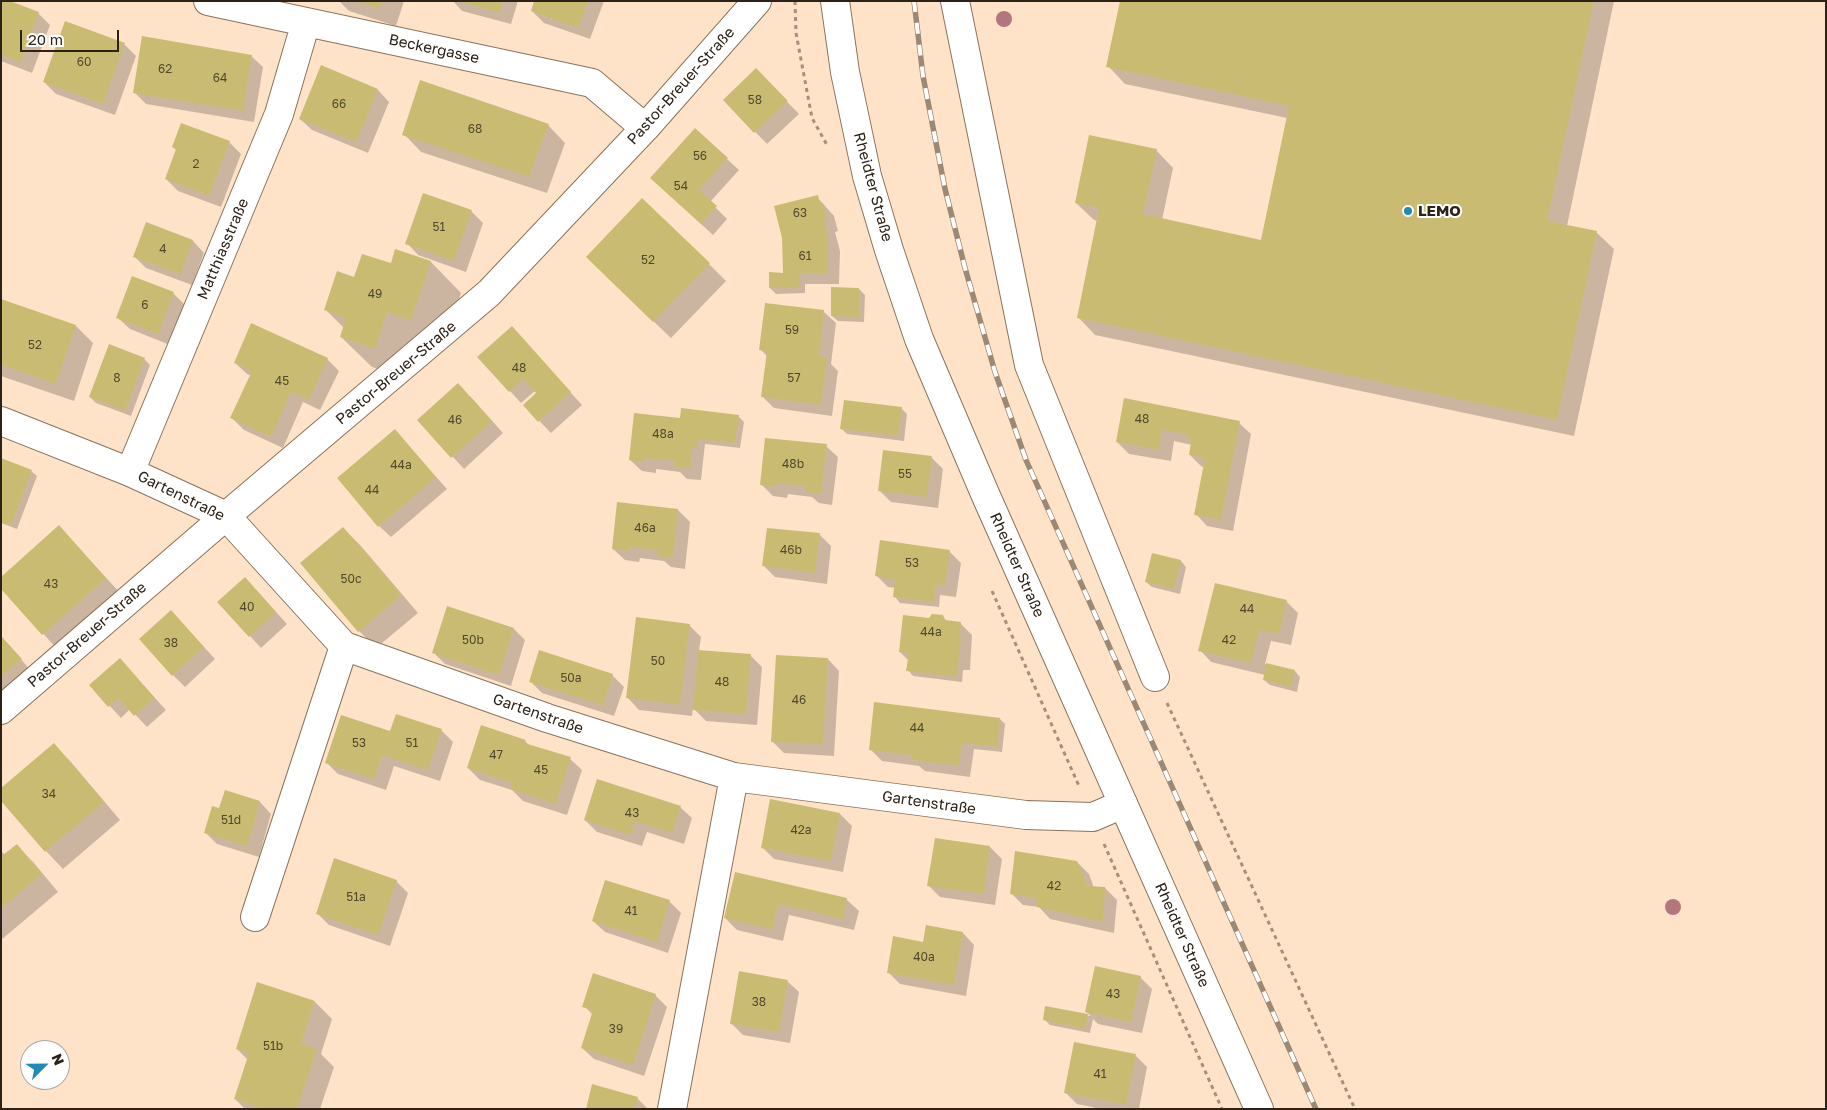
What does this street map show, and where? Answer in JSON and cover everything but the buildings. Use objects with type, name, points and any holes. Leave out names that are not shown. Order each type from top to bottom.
[{"type":"street","name":"Beckergasse","points":[[208,1],[592,83],[645,128]]},
{"type":"street","name":"Pastor-Breuer-Straße","points":[[1,710],[226,516],[490,293],[645,128],[757,1]]},
{"type":"street","name":"Rheidter Straße","points":[[835,1],[845,72],[867,176],[889,250],[919,339],[986,496],[1259,1109]]},
{"type":"street","points":[[955,1],[1028,366],[1155,678]]},
{"type":"street","name":"Matthiasstraße","points":[[130,472],[279,114],[306,22]]},
{"type":"street","name":"Gartenstraße","points":[[1,421],[130,472],[226,516],[344,646],[547,718],[734,777],[1026,815],[1092,818],[1123,804]]},
{"type":"street","points":[[255,917],[344,646]]},
{"type":"street","points":[[672,1109],[734,777]]},
{"type":"path","points":[[1155,678],[1355,1109]]},
{"type":"railway","points":[[914,1],[923,76],[945,189],[965,268],[995,372],[1026,460],[1316,1109]]},
{"type":"place","name":"LEMO","points":[[1408,211]]}]
